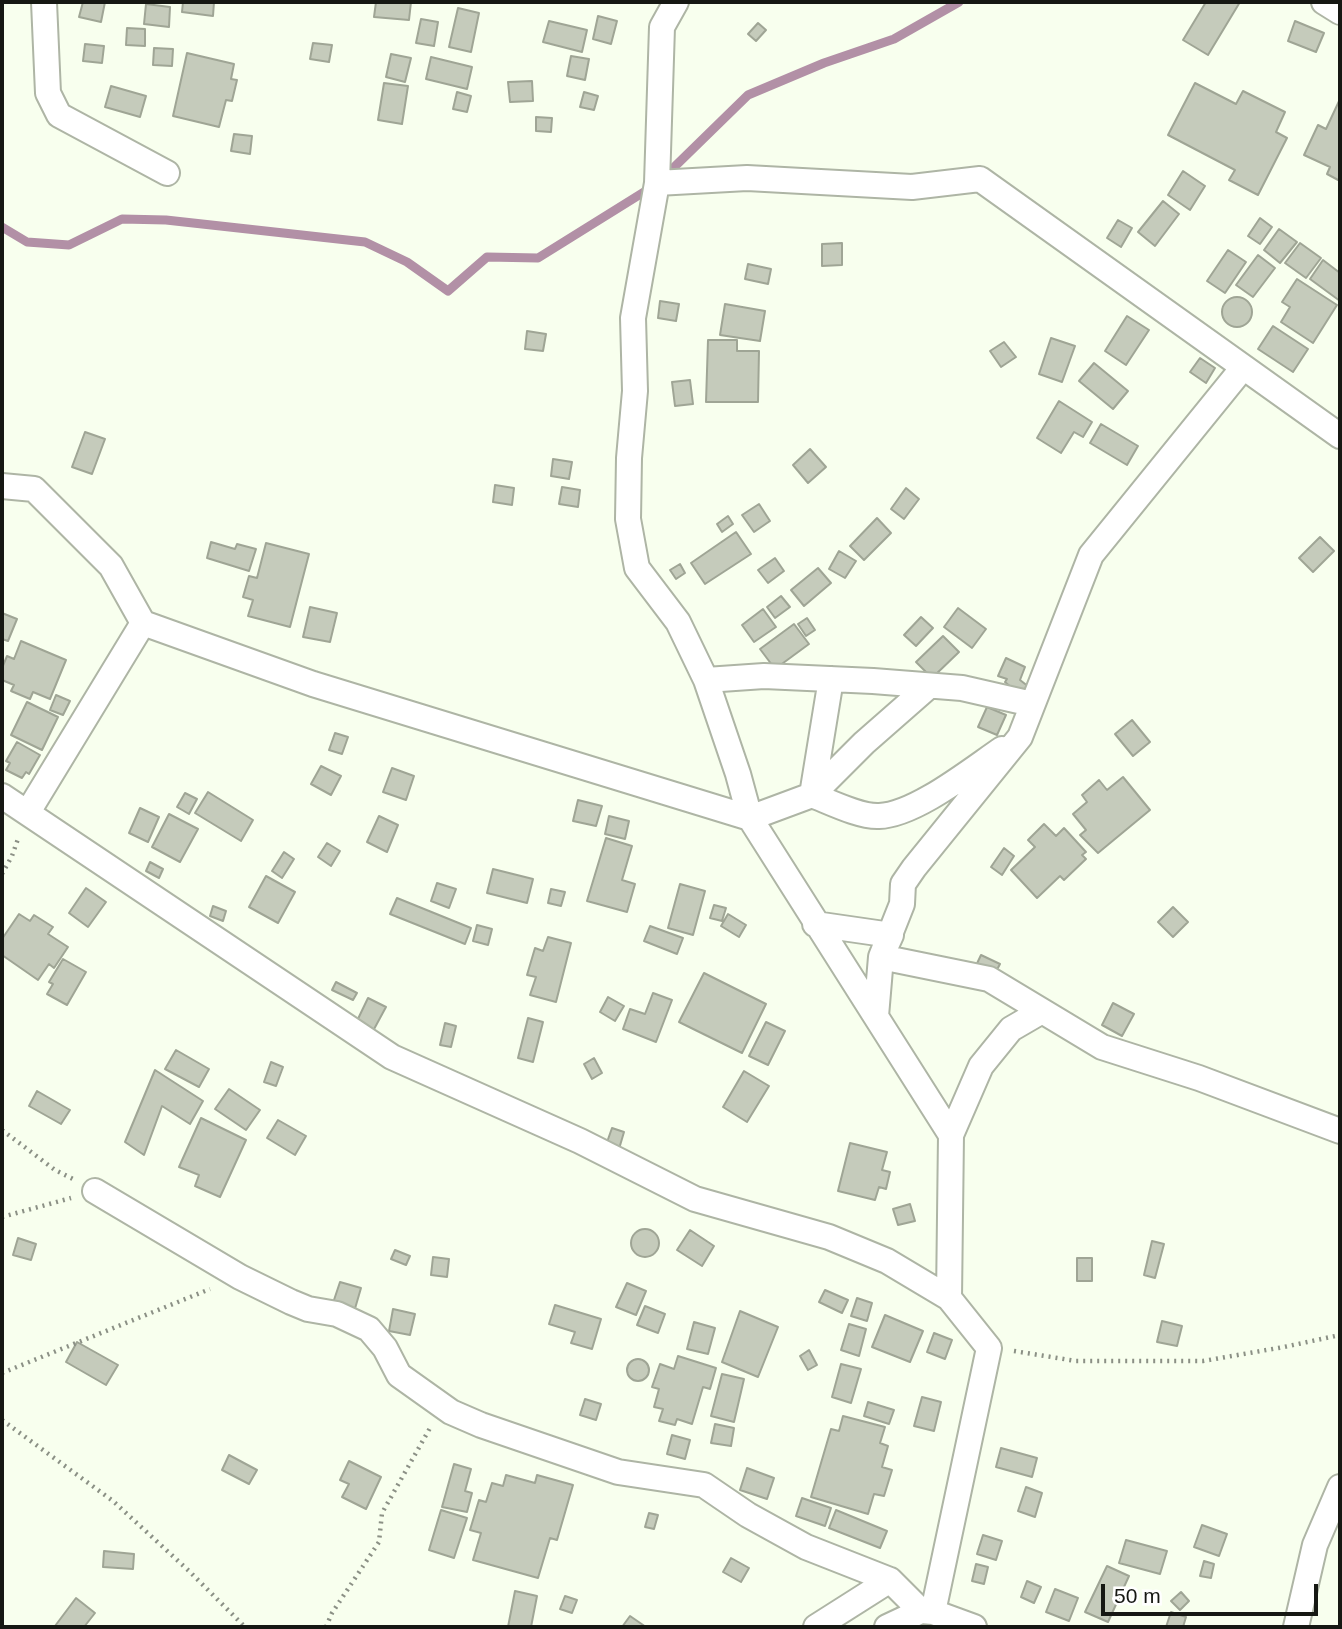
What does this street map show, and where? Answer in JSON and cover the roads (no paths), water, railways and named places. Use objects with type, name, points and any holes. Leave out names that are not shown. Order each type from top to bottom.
[{"type":"street","points":[[44,2],[48,93],[59,115],[167,173]]},
{"type":"street","points":[[676,2],[662,27],[657,183],[633,318],[635,391],[629,457],[628,519],[637,568],[678,622],[706,680],[750,818],[951,1135]]},
{"type":"street","points":[[1324,2],[1340,12]]},
{"type":"street","points":[[657,183],[747,178],[912,187],[980,179],[1340,436]]},
{"type":"street","points":[[876,1016],[881,957],[902,904],[903,884],[1020,737],[1091,555],[1237,375],[1245,369]]},
{"type":"street","points":[[2,486],[34,489],[111,566],[143,623],[313,684],[750,818],[812,795],[864,743],[929,686]]},
{"type":"street","points":[[28,812],[143,623]]},
{"type":"street","points":[[706,680],[764,676],[962,688],[1032,704]]},
{"type":"street","points":[[812,795],[831,680]]},
{"type":"street","points":[[812,795],[877,817],[903,812],[1020,737]]},
{"type":"street","points":[[2,796],[393,1057],[580,1141],[695,1199],[829,1237],[887,1261],[949,1298],[989,1348],[927,1611]]},
{"type":"street","points":[[816,924],[891,935],[881,957]]},
{"type":"street","points":[[881,957],[989,979],[1102,1047],[1199,1078],[1340,1131]]},
{"type":"street","points":[[949,1298],[951,1135],[981,1066],[1012,1029],[1042,1011]]},
{"type":"street","points":[[95,1191],[240,1277],[291,1302],[337,1314],[369,1329],[385,1348],[399,1375],[442,1405],[481,1425],[618,1472],[704,1485],[748,1515],[806,1547],[890,1580],[927,1611],[974,1627]]},
{"type":"street","points":[[1296,1627],[1315,1545],[1340,1487]]},
{"type":"street","points":[[816,1627],[890,1580]]},
{"type":"street","points":[[887,1627],[927,1611]]},
{"type":"waterway","points":[[663,178],[748,95],[824,63],[894,39],[959,2]]},
{"type":"waterway","points":[[2,227],[27,242],[69,245],[122,219],[166,220],[365,242],[407,262],[448,291],[487,257],[538,258],[652,187]]}]
